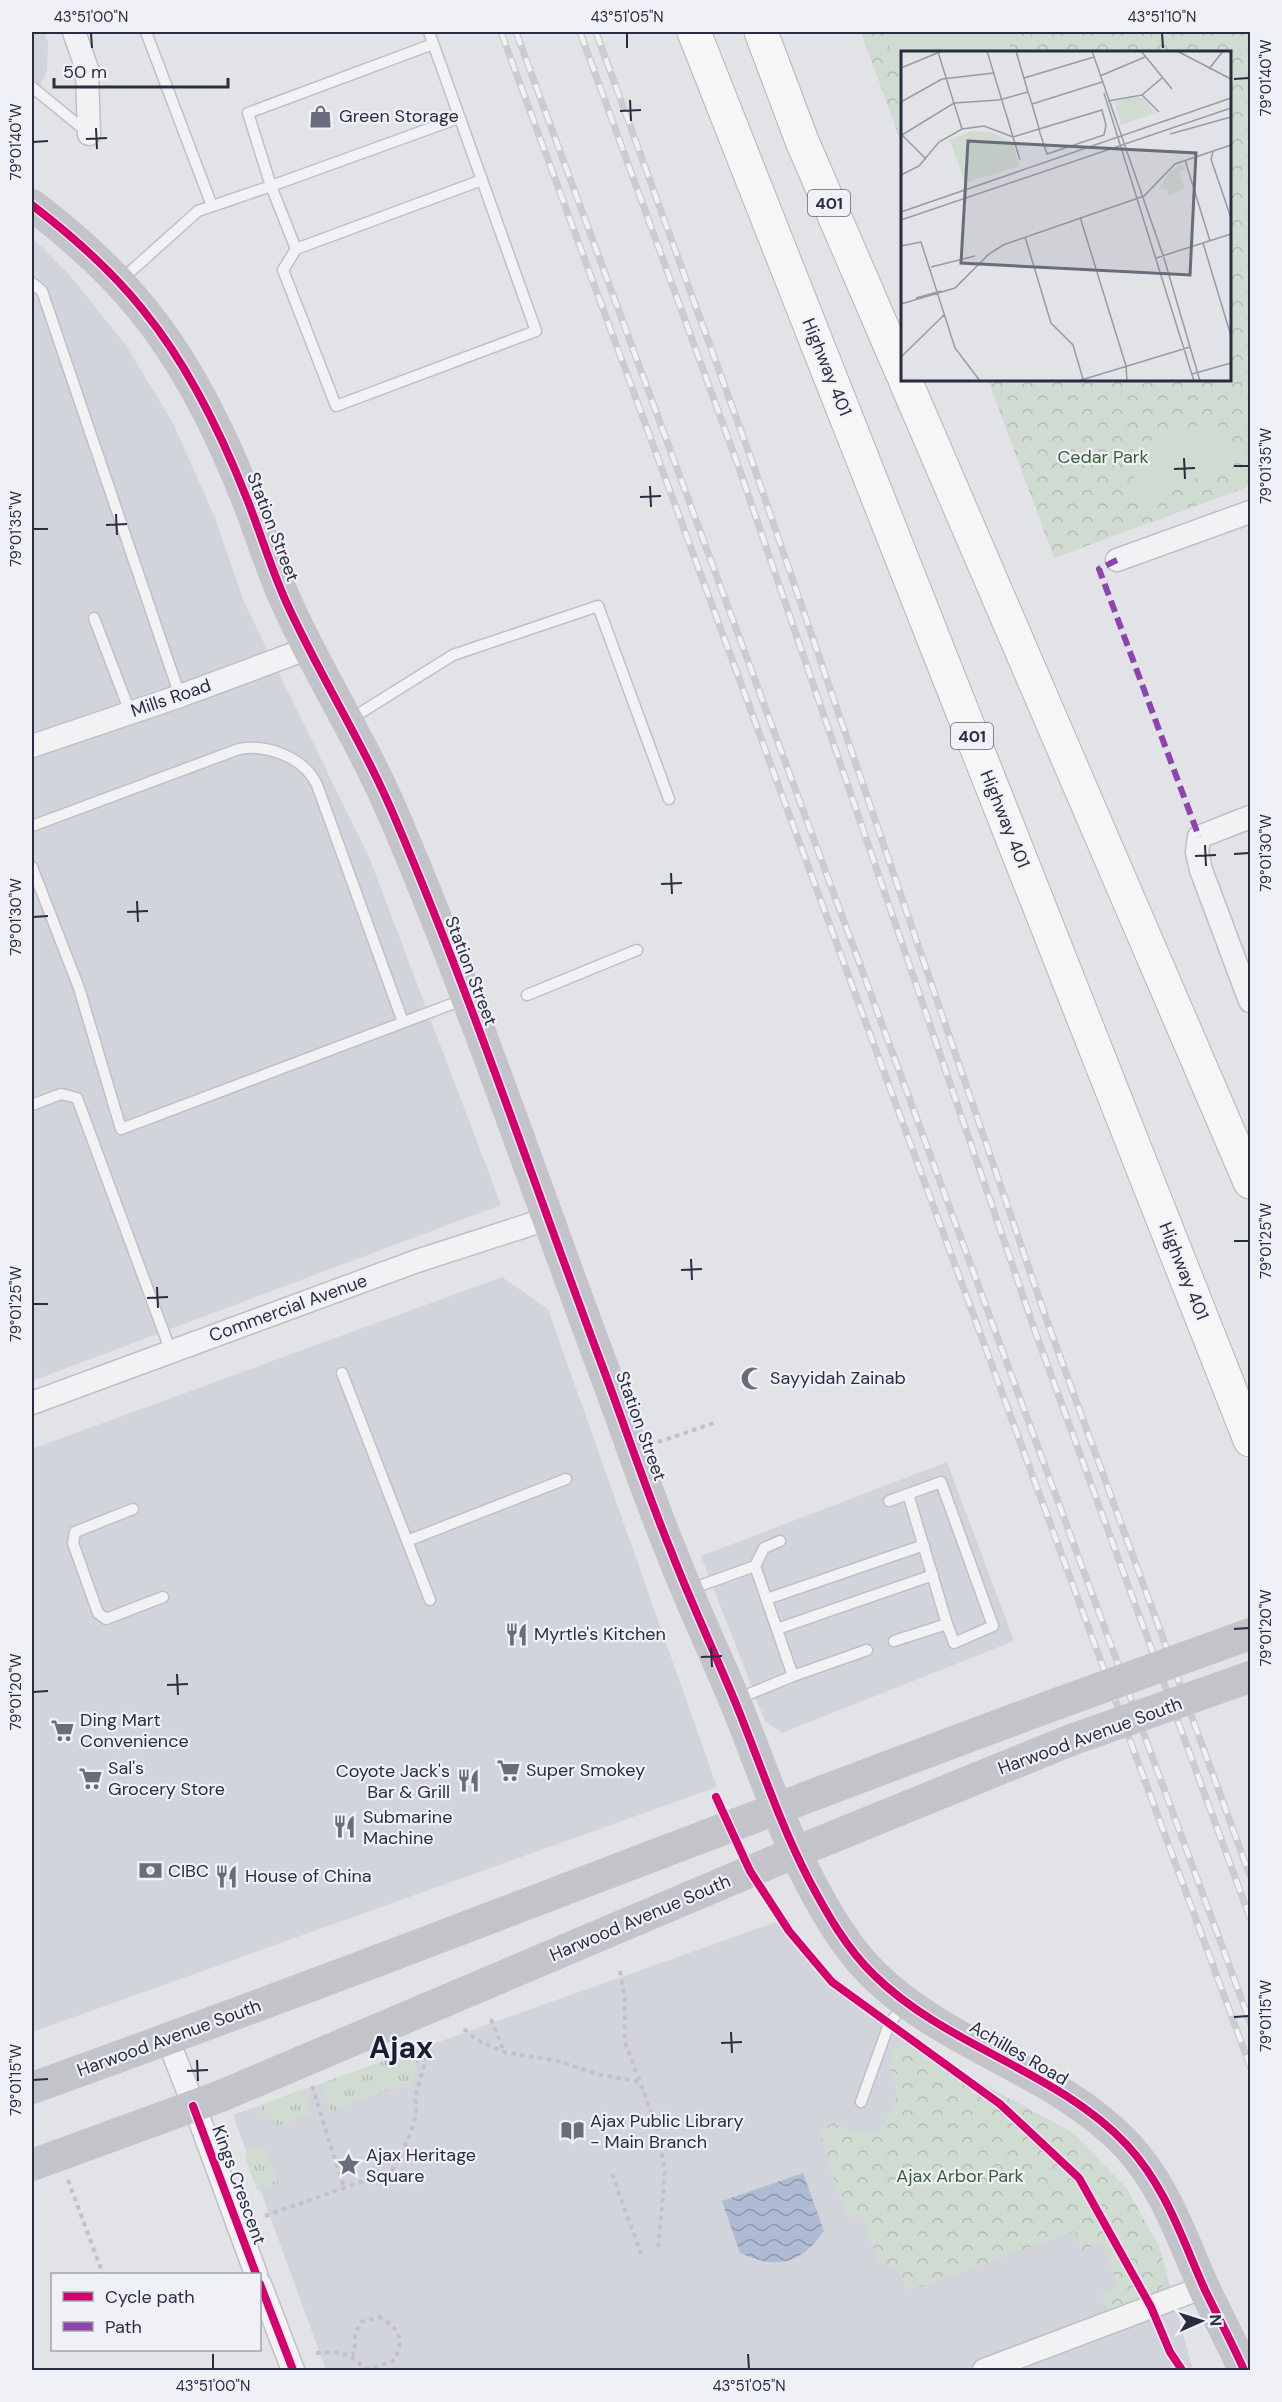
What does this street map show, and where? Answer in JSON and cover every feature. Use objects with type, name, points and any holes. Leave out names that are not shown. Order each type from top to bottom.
[{"type":"highway","name":"Highway 401","points":[[694,32],[1251,1440]]},
{"type":"highway","name":"401","points":[[761,32],[802,141],[901,368]]},
{"type":"highway","points":[[905,381],[1251,1182]]},
{"type":"street","points":[[74,32],[87,69],[89,134]]},
{"type":"street","name":"Station Street","points":[[32,205],[64,229],[143,310],[181,365],[217,428],[246,496],[285,600],[349,721],[398,824],[466,998],[670,1549],[777,1808]]},
{"type":"street","points":[[1117,560],[1251,512]]},
{"type":"street","name":"Mills Road","points":[[32,746],[180,696],[309,648]]},
{"type":"street","points":[[1251,817],[1199,837],[1197,852],[1201,870],[1251,1001]]},
{"type":"street","name":"Commercial Avenue","points":[[32,1403],[417,1261],[547,1220]]},
{"type":"street","name":"Harwood Avenue South","points":[[32,2088],[168,2040],[777,1808],[1251,1634]]},
{"type":"street","name":"Harwood Avenue South","points":[[32,2165],[193,2106],[796,1852],[1071,1740],[1251,1677]]},
{"type":"street","name":"Achilles Road","points":[[777,1808],[810,1881],[847,1944],[873,1975],[906,2003],[1071,2100],[1124,2142],[1142,2163],[1160,2190],[1179,2227],[1204,2287],[1244,2370]]},
{"type":"street","name":"Kings Crescent","points":[[168,2040],[256,2273]]},
{"type":"street","points":[[261,2287],[293,2370]]},
{"type":"street","points":[[984,2370],[1204,2287]]},
{"type":"street","name":"Achilles Road","points":[[1204,2287],[1225,2370]]},
{"type":"lane","points":[[146,32],[212,206]]},
{"type":"lane","points":[[429,32],[459,118],[482,180],[536,331],[336,406],[283,270],[296,249],[482,180]]},
{"type":"lane","points":[[296,249],[271,186],[248,113],[433,44]]},
{"type":"lane","points":[[32,87],[89,134]]},
{"type":"lane","points":[[118,283],[198,211],[459,118]]},
{"type":"lane","points":[[32,283],[42,291],[180,696]]},
{"type":"lane","points":[[349,721],[453,655],[598,606],[669,799]]},
{"type":"lane","points":[[94,618],[130,712]]},
{"type":"lane","points":[[32,826],[239,749],[261,747],[284,756],[307,771],[318,788],[403,1022]]},
{"type":"lane","points":[[32,867],[79,988],[121,1129],[466,998]]},
{"type":"lane","points":[[527,994],[637,950]]},
{"type":"lane","points":[[32,1105],[61,1094],[77,1098],[171,1352]]},
{"type":"lane","points":[[342,1373],[430,1600]]},
{"type":"lane","points":[[407,1541],[566,1479]]},
{"type":"lane","points":[[889,1501],[908,1494],[941,1482],[993,1626],[954,1643],[908,1494]]},
{"type":"lane","points":[[133,1509],[75,1532],[73,1543],[98,1613],[106,1619],[163,1597]]},
{"type":"lane","points":[[687,1591],[755,1566],[764,1548],[780,1541]]},
{"type":"lane","points":[[766,1599],[924,1545]]},
{"type":"lane","points":[[755,1566],[793,1676]]},
{"type":"lane","points":[[777,1629],[933,1575]]},
{"type":"lane","points":[[894,1641],[947,1624]]},
{"type":"lane","points":[[734,1700],[867,1650]]},
{"type":"lane","points":[[861,2102],[889,2024],[906,2003]]},
{"type":"path","points":[[657,1443],[714,1423]]},
{"type":"path","points":[[620,1971],[625,1998],[626,2042],[657,2128],[665,2173],[657,2249]]},
{"type":"path","points":[[491,2019],[504,2052]]},
{"type":"path","points":[[464,2029],[477,2040],[504,2052],[558,2061],[597,2074],[640,2082]]},
{"type":"path","points":[[265,2216],[392,2171],[412,2129],[417,2107],[415,2097],[431,2041]]},
{"type":"path","points":[[311,2083],[344,2188]]},
{"type":"path","points":[[65,2173],[103,2273]]},
{"type":"path","points":[[612,2174],[642,2256]]},
{"type":"path","points":[[316,2353],[336,2352],[352,2355],[365,2370],[395,2360],[399,2348],[398,2333],[393,2325],[379,2317],[361,2322],[356,2334],[355,2352],[352,2355]]},
{"type":"shaded area","points":[[32,32],[44,32],[48,42],[47,70],[32,105]]},
{"type":"shaded area","points":[[32,238],[67,272],[125,344],[173,423],[215,518],[244,602],[369,857],[501,1205],[32,1381]]},
{"type":"shaded area","points":[[502,1277],[548,1309],[717,1787],[32,2032],[32,1449]]},
{"type":"shaded area","points":[[947,1462],[1014,1641],[782,1733],[765,1721],[701,1556]]},
{"type":"shaded area","points":[[776,1922],[909,2044],[1073,2133],[1127,2189],[1159,2247],[1193,2370],[326,2370],[233,2115]]},
{"type":"green space","name":"Cedar Park","points":[[861,32],[1250,32],[1250,486],[1054,558],[988,381],[1231,381],[1231,51],[901,51],[901,142]]},
{"type":"green space","points":[[883,32],[1010,32],[1009,51],[901,51],[901,74]]},
{"type":"green space","points":[[1216,419],[1233,465],[1142,499],[1125,453]]},
{"type":"green space","name":"Ajax Arbor Park","points":[[909,2044],[1073,2133],[1127,2189],[1159,2247],[1167,2273],[1161,2292],[1109,2309],[1101,2294],[1119,2287],[1102,2243],[1082,2251],[1075,2231],[908,2291],[897,2267],[879,2263],[862,2217],[846,2217],[819,2132],[832,2123],[862,2134],[880,2130],[898,2095],[889,2066],[892,2049]]},
{"type":"green space","points":[[422,2047],[411,2087],[379,2093],[331,2113],[322,2083]]},
{"type":"green space","points":[[302,2089],[311,2114],[276,2126],[272,2120],[261,2116],[262,2105]]},
{"type":"green space","points":[[250,2147],[255,2150],[266,2149],[278,2183],[257,2190],[245,2157]]},
{"type":"water","points":[[803,2173],[824,2231],[806,2251],[787,2261],[766,2261],[740,2253],[722,2201]]},
{"type":"railway","points":[[501,32],[1250,2066]]},
{"type":"railway","points":[[516,32],[1250,2022]]},
{"type":"railway","points":[[580,32],[739,468],[1035,1331],[1250,1918]]},
{"type":"railway","points":[[596,32],[753,464],[1047,1321],[1250,1876]]},
{"type":"marked path","points":[[1117,560],[1099,569],[1199,837]]},
{"type":"cycle path","points":[[32,205],[90,254],[143,310],[175,353],[226,449],[288,606],[372,768],[425,889],[477,1023],[661,1527],[789,1837],[823,1906],[864,1965],[903,2000],[967,2041],[1068,2097],[1099,2119],[1127,2145],[1141,2161],[1163,2196],[1244,2370]]},
{"type":"cycle path","points":[[716,1797],[750,1871],[789,1931],[832,1982],[1000,2104],[1079,2178],[1151,2307],[1170,2352],[1182,2370]]},
{"type":"cycle path","points":[[193,2106],[256,2273]]},
{"type":"cycle path","points":[[261,2287],[293,2370]]},
{"type":"place","name":"Green Storage","points":[[321,116]]},
{"type":"place","name":"Sayyidah Zainab","points":[[752,1378]]},
{"type":"place","name":"Myrtle's Kitchen","points":[[516,1634]]},
{"type":"place","name":"Ding Mart Convenience","points":[[62,1730]]},
{"type":"place","name":"Super Smokey","points":[[508,1770]]},
{"type":"place","name":"Sal's Grocery Store","points":[[90,1778]]},
{"type":"place","name":"Coyote Jack's Bar & Grill","points":[[468,1781]]},
{"type":"place","name":"Submarine Machine","points":[[345,1827]]},
{"type":"place","name":"CIBC","points":[[150,1871]]},
{"type":"place","name":"House of China","points":[[227,1876]]},
{"type":"place","name":"Ajax Public Library - Main Branch","points":[[572,2131]]},
{"type":"place","name":"Ajax Heritage Square","points":[[348,2165]]},
{"type":"district","name":"Ajax","points":[[401,2047]]}]
